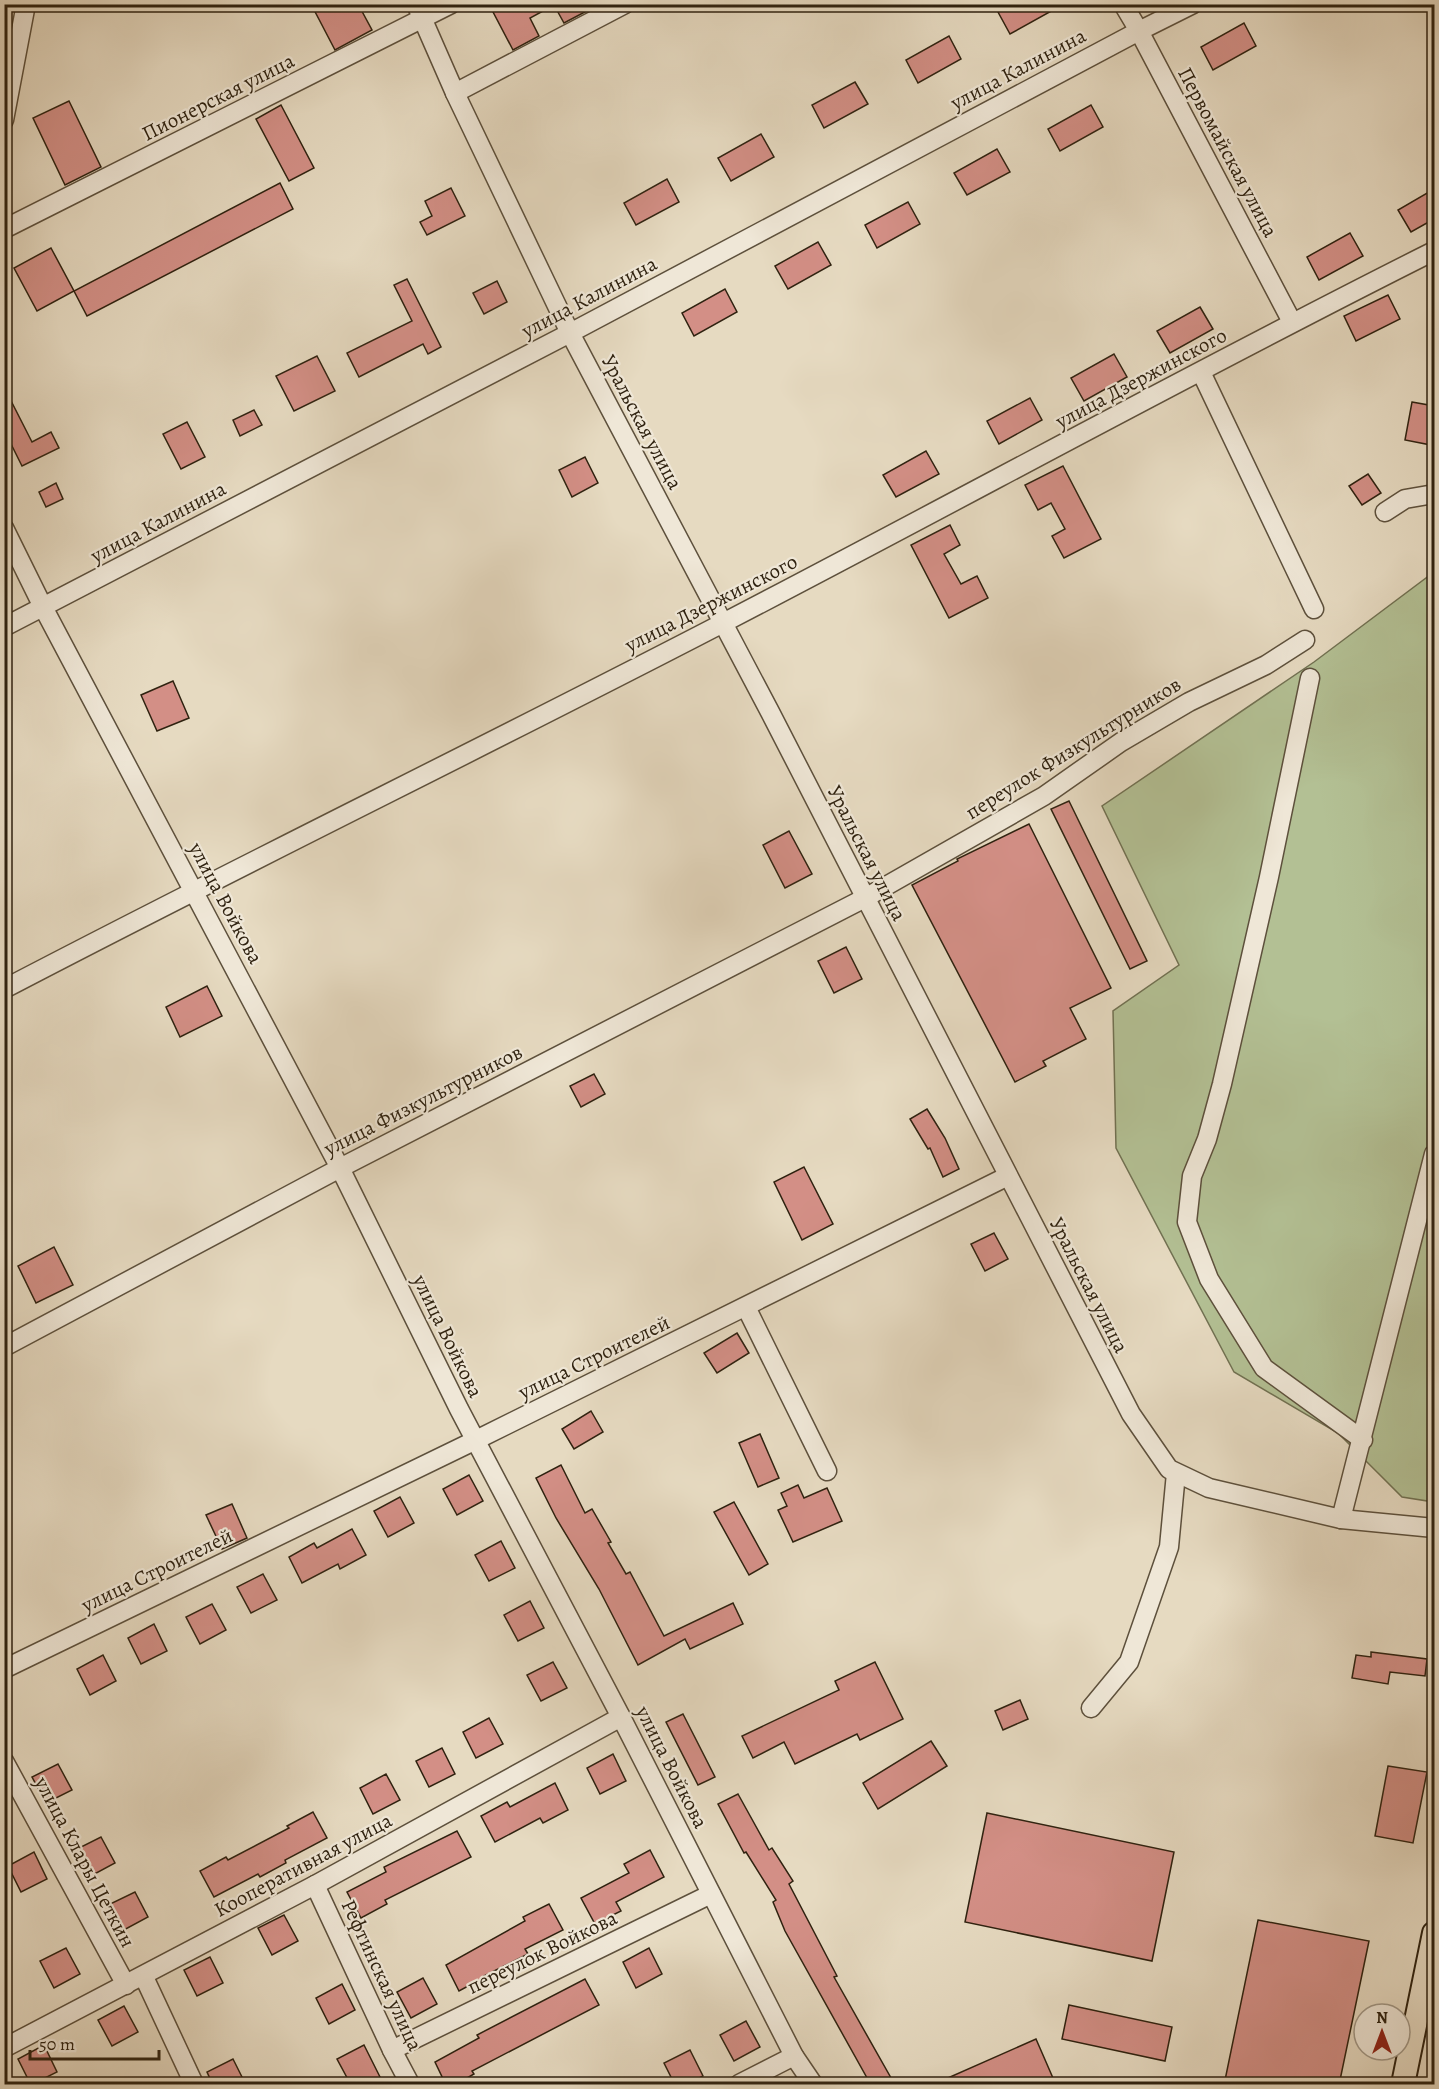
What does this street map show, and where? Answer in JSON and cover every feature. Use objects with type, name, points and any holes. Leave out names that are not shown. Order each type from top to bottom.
[{"type":"main road","points":[[1403,2085],[1434,1933]]},
{"type":"street","points":[[4,120],[26,4]]},
{"type":"street","name":"Пионерская улица","points":[[4,229],[420,12],[451,4]]},
{"type":"street","points":[[455,93],[625,4]]},
{"type":"street","name":"Первомайская улица","points":[[1123,4],[1292,322]]},
{"type":"street","name":"улица Калинина","points":[[4,627],[570,333],[1193,4]]},
{"type":"street","name":"Уральская улица","points":[[420,12],[455,93],[570,333],[723,623],[1131,1414],[1169,1469],[1209,1488],[1341,1519],[1434,1528]]},
{"type":"street","name":"улица Дзержинского","points":[[4,989],[194,890],[723,623],[1292,322],[1434,251]]},
{"type":"street","points":[[1200,372],[1314,609]]},
{"type":"street","points":[[1384,512],[1405,499],[1434,494]]},
{"type":"street","name":"улица Войкова","points":[[4,528],[43,607],[340,1168],[476,1440],[794,2056],[813,2085]]},
{"type":"street","name":"переулок Физкультурников","points":[[865,898],[1044,796],[1121,742],[1189,702],[1266,665],[1305,640]]},
{"type":"street","points":[[1310,678],[1269,877],[1222,1084],[1207,1139],[1192,1176],[1186,1222],[1209,1279],[1264,1368],[1363,1440]]},
{"type":"street","name":"улица Физкультурников","points":[[4,1347],[340,1168],[865,898]]},
{"type":"street","points":[[1341,1519],[1363,1440],[1434,1154]]},
{"type":"street","name":"улица Строителей","points":[[4,1669],[476,1440],[1008,1176]]},
{"type":"street","points":[[746,1307],[827,1471]]},
{"type":"street","points":[[1091,1708],[1129,1662],[1169,1546],[1176,1473]]},
{"type":"street","name":"Кооперативная улица","points":[[4,2048],[144,1977],[621,1718]]},
{"type":"street","name":"улица Клары Цеткин","points":[[4,1761],[126,1985]]},
{"type":"street","name":"Рефтинская улица","points":[[315,1885],[410,2085]]},
{"type":"street","name":"переулок Войкова","points":[[392,2050],[711,1894]]},
{"type":"street","points":[[144,1977],[194,2085]]},
{"type":"street","points":[[739,2085],[794,2056]]},
{"type":"green space","points":[[1434,572],[1434,1502],[1402,1497],[1338,1433],[1234,1372],[1116,1148],[1113,1011],[1179,965],[1102,806],[1314,662]]},
{"type":"building","points":[[311,4],[358,4],[372,30],[335,50]]},
{"type":"building","points":[[502,4],[600,4],[564,23],[554,5],[530,18],[539,36],[513,50],[492,10]]},
{"type":"building","points":[[1011,4],[1064,4],[1010,34],[998,12]]},
{"type":"building","points":[[1244,23],[1256,46],[1213,70],[1201,47]]},
{"type":"building","points":[[949,36],[961,59],[918,83],[906,60]]},
{"type":"building","points":[[855,82],[868,104],[824,128],[812,105]]},
{"type":"building","points":[[69,101],[101,167],[65,185],[33,118]]},
{"type":"building","points":[[281,105],[314,168],[289,181],[256,119]]},
{"type":"building","points":[[1091,105],[1103,127],[1060,151],[1048,129]]},
{"type":"building","points":[[761,134],[774,157],[731,181],[718,158]]},
{"type":"building","points":[[997,149],[1010,172],[967,195],[954,173]]},
{"type":"building","points":[[667,179],[679,202],[636,225],[624,203]]},
{"type":"building","points":[[280,183],[293,209],[87,316],[74,291]]},
{"type":"building","points":[[451,188],[465,216],[427,235],[420,222],[432,216],[425,201]]},
{"type":"building","points":[[1434,189],[1434,219],[1411,232],[1398,210]]},
{"type":"building","points":[[908,202],[920,224],[877,248],[865,225]]},
{"type":"building","points":[[1350,233],[1363,256],[1319,280],[1307,257]]},
{"type":"building","points":[[818,242],[831,265],[788,289],[775,266]]},
{"type":"building","points":[[51,248],[74,291],[37,311],[14,268]]},
{"type":"building","points":[[407,279],[441,347],[428,354],[423,344],[359,377],[347,353],[412,321],[394,285]]},
{"type":"building","points":[[497,281],[507,302],[484,314],[473,293]]},
{"type":"building","points":[[725,289],[737,312],[694,336],[682,313]]},
{"type":"building","points":[[1388,295],[1400,319],[1356,341],[1344,316]]},
{"type":"building","points":[[1200,307],[1213,329],[1170,353],[1157,331]]},
{"type":"building","points":[[1114,354],[1127,377],[1084,401],[1071,378]]},
{"type":"building","points":[[317,356],[335,391],[294,411],[276,376]]},
{"type":"building","points":[[4,387],[32,442],[51,432],[59,448],[22,466],[9,440],[4,442]]},
{"type":"building","points":[[1030,398],[1042,420],[999,444],[987,421]]},
{"type":"building","points":[[1412,402],[1434,406],[1431,445],[1405,440]]},
{"type":"building","points":[[254,410],[262,425],[240,436],[233,420]]},
{"type":"building","points":[[187,422],[205,457],[181,469],[163,434]]},
{"type":"building","points":[[926,451],[939,474],[896,497],[883,475]]},
{"type":"building","points":[[585,457],[598,483],[572,497],[559,470]]},
{"type":"building","points":[[1063,466],[1101,539],[1064,558],[1052,536],[1065,529],[1051,503],[1038,510],[1025,485]]},
{"type":"building","points":[[1368,474],[1381,493],[1362,505],[1349,486]]},
{"type":"building","points":[[56,483],[63,499],[46,507],[39,492]]},
{"type":"building","points":[[950,525],[960,545],[944,554],[961,584],[977,576],[988,598],[949,618],[911,545]]},
{"type":"building","points":[[173,681],[189,718],[157,731],[141,695]]},
{"type":"building","points":[[1069,801],[1147,961],[1130,969],[1051,809]]},
{"type":"building","points":[[1029,824],[1111,988],[1070,1008],[1086,1039],[1043,1061],[1046,1066],[1015,1082],[912,885],[958,861],[957,859]]},
{"type":"building","points":[[789,831],[812,874],[785,888],[763,845]]},
{"type":"building","points":[[846,947],[862,979],[834,993],[818,961]]},
{"type":"building","points":[[207,986],[222,1016],[180,1037],[166,1007]]},
{"type":"building","points":[[594,1074],[605,1094],[581,1107],[570,1086]]},
{"type":"building","points":[[927,1109],[945,1138],[959,1169],[943,1177],[930,1148],[928,1149],[910,1119]]},
{"type":"building","points":[[804,1167],[833,1224],[802,1240],[774,1182]]},
{"type":"building","points":[[994,1233],[1008,1259],[985,1271],[971,1244]]},
{"type":"building","points":[[54,1247],[73,1285],[36,1303],[18,1266]]},
{"type":"building","points":[[737,1333],[749,1353],[717,1373],[704,1353]]},
{"type":"building","points":[[591,1411],[603,1432],[574,1449],[562,1429]]},
{"type":"building","points":[[760,1434],[779,1478],[758,1487],[739,1443]]},
{"type":"building","points":[[561,1465],[585,1513],[592,1509],[611,1542],[608,1543],[626,1574],[630,1572],[664,1636],[733,1603],[743,1624],[690,1649],[685,1639],[638,1665],[599,1589],[556,1518],[536,1478]]},
{"type":"building","points":[[469,1475],[483,1501],[457,1515],[443,1489]]},
{"type":"building","points":[[798,1485],[804,1498],[827,1488],[842,1521],[793,1542],[778,1510],[787,1506],[781,1493]]},
{"type":"building","points":[[400,1497],[414,1523],[388,1537],[374,1511]]},
{"type":"building","points":[[734,1502],[768,1564],[749,1575],[714,1512]]},
{"type":"building","points":[[232,1504],[247,1538],[222,1549],[206,1515]]},
{"type":"building","points":[[352,1529],[366,1555],[340,1569],[338,1564],[302,1583],[289,1557],[314,1543],[317,1548]]},
{"type":"building","points":[[501,1541],[515,1568],[489,1581],[475,1555]]},
{"type":"building","points":[[263,1574],[277,1600],[251,1613],[237,1587]]},
{"type":"building","points":[[530,1601],[544,1628],[518,1641],[504,1615]]},
{"type":"building","points":[[212,1604],[226,1630],[200,1644],[186,1617]]},
{"type":"building","points":[[154,1624],[167,1651],[141,1664],[128,1638]]},
{"type":"building","points":[[1371,1652],[1427,1659],[1425,1676],[1390,1672],[1388,1684],[1352,1678],[1356,1655],[1371,1657]]},
{"type":"building","points":[[103,1655],[116,1681],[90,1695],[77,1669]]},
{"type":"building","points":[[553,1662],[567,1688],[541,1701],[527,1675]]},
{"type":"building","points":[[875,1662],[903,1719],[860,1740],[857,1734],[795,1764],[784,1742],[753,1758],[742,1736],[839,1690],[835,1681]]},
{"type":"building","points":[[1020,1700],[1028,1719],[1003,1730],[995,1711]]},
{"type":"building","points":[[683,1714],[715,1777],[698,1785],[666,1722]]},
{"type":"building","points":[[489,1718],[503,1744],[476,1758],[463,1732]]},
{"type":"building","points":[[931,1741],[947,1766],[878,1809],[863,1783]]},
{"type":"building","points":[[442,1748],[455,1774],[429,1787],[416,1761]]},
{"type":"building","points":[[613,1754],[626,1781],[600,1794],[587,1768]]},
{"type":"building","points":[[58,1764],[72,1790],[46,1803],[32,1777]]},
{"type":"building","points":[[1388,1766],[1427,1772],[1413,1843],[1375,1836]]},
{"type":"building","points":[[386,1774],[400,1800],[373,1814],[360,1788]]},
{"type":"building","points":[[555,1783],[568,1810],[543,1823],[540,1818],[495,1842],[481,1816],[507,1802],[510,1807]]},
{"type":"building","points":[[738,1794],[769,1850],[772,1848],[793,1881],[789,1884],[837,1976],[834,1977],[895,2085],[871,2085],[785,1931],[773,1902],[776,1900],[746,1852],[744,1853],[718,1804]]},
{"type":"building","points":[[313,1812],[327,1838],[285,1860],[286,1863],[260,1877],[258,1874],[214,1897],[200,1871],[226,1857],[228,1860],[289,1828],[287,1826]]},
{"type":"building","points":[[987,1813],[1174,1852],[1152,1961],[965,1922]]},
{"type":"building","points":[[457,1831],[471,1857],[385,1900],[387,1904],[361,1918],[347,1892],[386,1872],[384,1867]]},
{"type":"building","points":[[101,1837],[115,1863],[89,1877],[75,1850]]},
{"type":"building","points":[[650,1850],[664,1877],[616,1902],[621,1911],[595,1924],[581,1898],[629,1873],[624,1864]]},
{"type":"building","points":[[34,1852],[47,1879],[21,1892],[8,1866]]},
{"type":"building","points":[[135,1892],[148,1917],[122,1931],[108,1905]]},
{"type":"building","points":[[549,1904],[563,1930],[525,1949],[528,1954],[459,1991],[446,1965],[525,1921],[523,1917]]},
{"type":"building","points":[[284,1915],[298,1941],[272,1955],[258,1928]]},
{"type":"building","points":[[1258,1920],[1369,1941],[1356,2002],[1352,2002],[1352,2023],[1339,2085],[1224,2085]]},
{"type":"building","points":[[66,1948],[80,1974],[54,1988],[40,1961]]},
{"type":"building","points":[[649,1948],[662,1974],[636,1988],[623,1962]]},
{"type":"building","points":[[210,1957],[223,1983],[197,1996],[184,1970]]},
{"type":"building","points":[[423,1978],[437,2004],[411,2018],[397,1992]]},
{"type":"building","points":[[585,1979],[599,2005],[472,2071],[474,2074],[455,2085],[446,2085],[435,2062],[479,2038],[477,2035]]},
{"type":"building","points":[[342,1984],[355,2010],[329,2024],[316,1998]]},
{"type":"building","points":[[1069,2005],[1172,2027],[1165,2061],[1062,2039]]},
{"type":"building","points":[[124,2006],[138,2032],[112,2046],[98,2020]]},
{"type":"building","points":[[746,2021],[760,2047],[734,2061],[720,2035]]},
{"type":"building","points":[[1036,2039],[1056,2085],[932,2085]]},
{"type":"building","points":[[44,2045],[57,2072],[31,2085],[18,2059]]},
{"type":"building","points":[[364,2045],[384,2085],[351,2085],[337,2059]]},
{"type":"building","points":[[690,2050],[703,2076],[686,2085],[675,2085],[664,2063]]},
{"type":"building","points":[[233,2059],[246,2085],[213,2085],[207,2072]]}]
